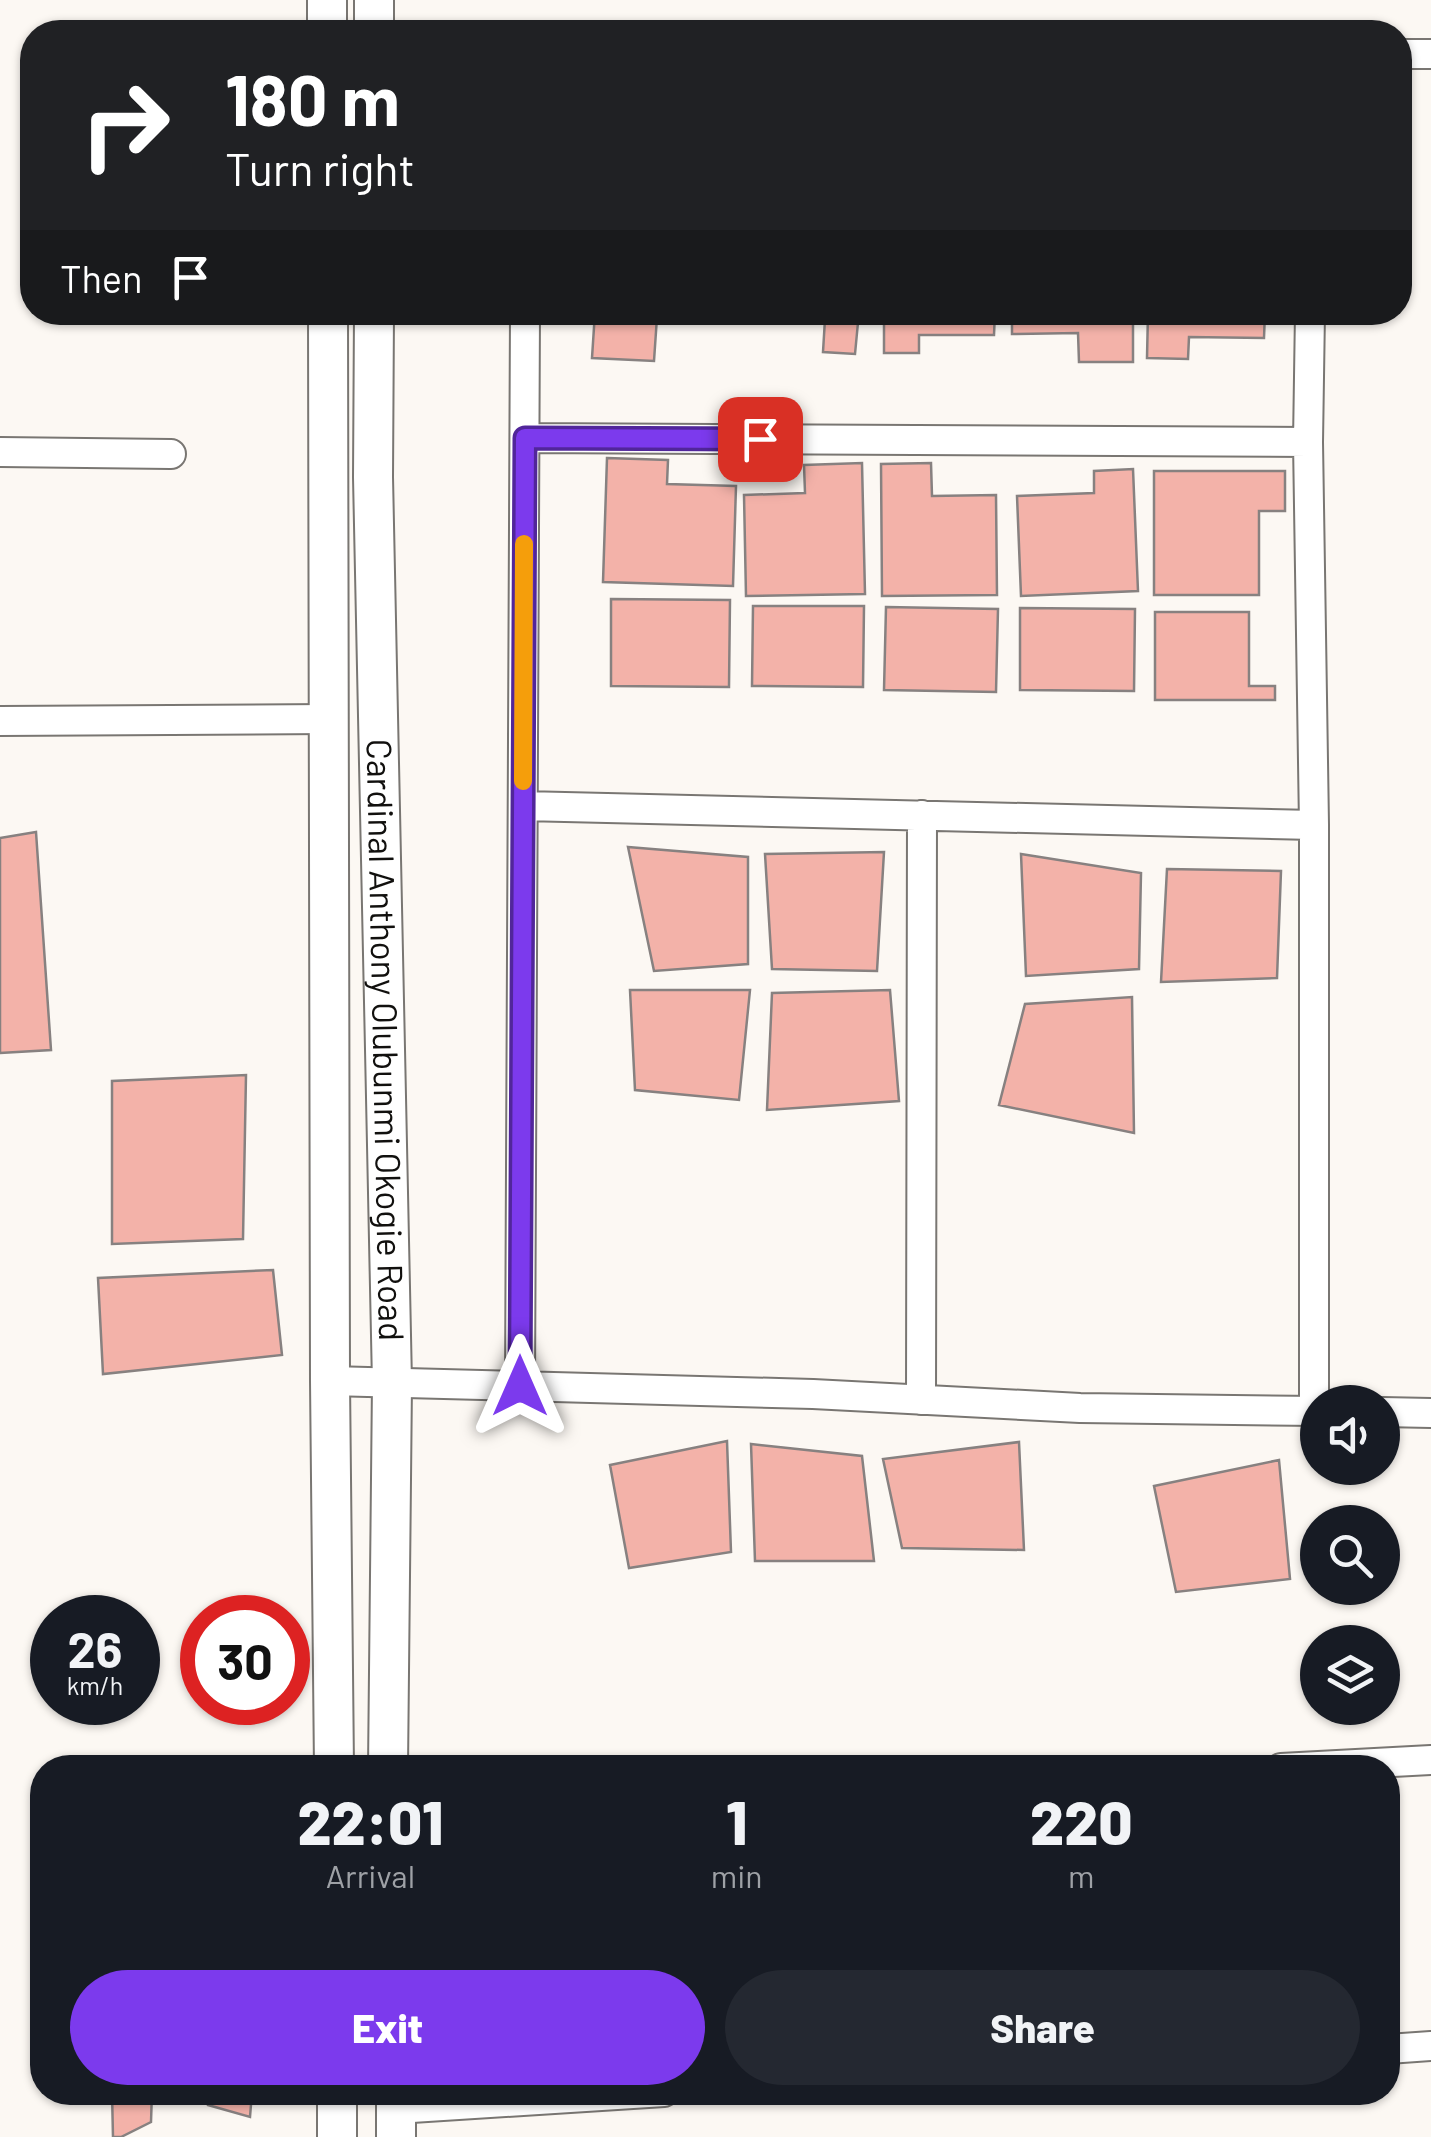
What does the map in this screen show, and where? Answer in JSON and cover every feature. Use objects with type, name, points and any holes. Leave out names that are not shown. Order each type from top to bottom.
[{"type":"street","name":"Cardinal Anthony Olubunmi Okogie Road","points":[[328,325],[334,1755]]},
{"type":"street","name":"Cardinal Anthony Olubunmi Okogie Road","points":[[374,325],[392,1384],[388,1755]]},
{"type":"street","points":[[520,1386],[526,325]]},
{"type":"street","points":[[1310,325],[1316,1385]]},
{"type":"street","points":[[525,438],[1308,442]]},
{"type":"street","points":[[0,452],[171,454]]},
{"type":"street","points":[[0,721],[330,719]]},
{"type":"street","points":[[523,806],[1314,824]]},
{"type":"street","points":[[921,1400],[922,816]]},
{"type":"street","points":[[330,1380],[1080,1408],[1300,1411]]},
{"type":"street","points":[[1400,1413],[1431,1414]]},
{"type":"street","points":[[1400,1762],[1431,1760]]},
{"type":"street","points":[[1400,2048],[1431,2046]]},
{"type":"street","points":[[337,2105],[338,2137]]},
{"type":"street","points":[[396,2113],[498,2105]]},
{"type":"building","points":[[594,325],[656,325],[654,361],[592,358]]},
{"type":"building","points":[[825,325],[858,325],[855,354],[823,352]]},
{"type":"building","points":[[884,325],[994,325],[994,335],[919,335],[919,353],[884,353]]},
{"type":"building","points":[[1012,325],[1133,325],[1133,362],[1079,362],[1078,333],[1012,334]]},
{"type":"building","points":[[1148,325],[1264,325],[1264,338],[1189,337],[1188,359],[1147,358]]},
{"type":"building","points":[[607,458],[668,460],[667,484],[736,486],[733,586],[603,582]]},
{"type":"building","points":[[862,463],[865,594],[746,596],[744,495],[805,493],[804,465]]},
{"type":"building","points":[[931,463],[932,496],[996,495],[997,595],[882,596],[881,464]]},
{"type":"building","points":[[1133,469],[1138,591],[1021,596],[1017,496],[1094,493],[1094,471]]},
{"type":"building","points":[[1154,471],[1285,471],[1285,511],[1259,511],[1259,595],[1154,595]]},
{"type":"building","points":[[611,599],[730,600],[729,687],[611,686]]},
{"type":"building","points":[[753,606],[864,606],[863,687],[752,686]]},
{"type":"building","points":[[886,607],[998,609],[996,692],[884,690]]},
{"type":"building","points":[[1020,608],[1135,609],[1134,691],[1020,690]]},
{"type":"building","points":[[1155,612],[1249,612],[1249,686],[1275,686],[1275,700],[1155,700]]},
{"type":"building","points":[[36,832],[51,1050],[0,1053],[0,838]]},
{"type":"building","points":[[628,847],[748,857],[748,964],[654,971]]},
{"type":"building","points":[[884,852],[877,971],[772,969],[765,854]]},
{"type":"building","points":[[1021,854],[1141,873],[1139,969],[1026,976]]},
{"type":"building","points":[[1167,869],[1281,871],[1277,978],[1161,982]]},
{"type":"building","points":[[630,990],[750,990],[739,1100],[635,1090]]},
{"type":"building","points":[[890,990],[899,1101],[767,1110],[772,993]]},
{"type":"building","points":[[1132,997],[1134,1133],[999,1105],[1025,1004]]},
{"type":"building","points":[[246,1075],[243,1239],[112,1244],[112,1081]]},
{"type":"building","points":[[273,1270],[282,1355],[103,1374],[98,1278]]},
{"type":"building","points":[[727,1441],[731,1552],[629,1568],[610,1465]]},
{"type":"building","points":[[1019,1442],[1024,1550],[902,1548],[883,1459]]},
{"type":"building","points":[[751,1444],[862,1456],[874,1561],[755,1561]]},
{"type":"building","points":[[1279,1460],[1290,1579],[1176,1592],[1154,1486]]},
{"type":"building","points":[[112,2105],[152,2105],[151,2122],[113,2137]]},
{"type":"building","points":[[208,2105],[251,2105],[250,2117]]},
{"type":"slow traffic","points":[[523,781],[524,544]]},
{"type":"route","points":[[520,1386],[525,438],[760,439]]}]
